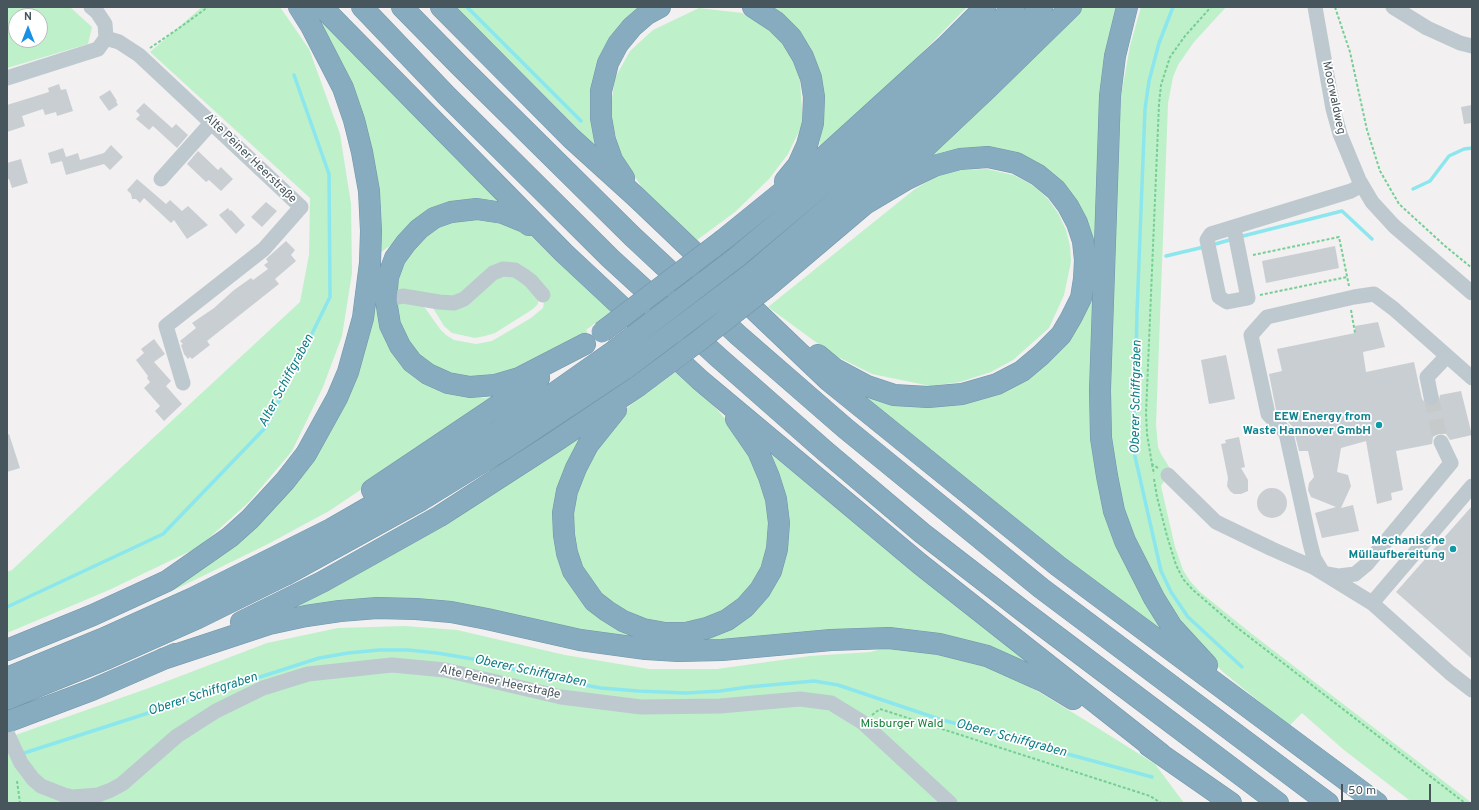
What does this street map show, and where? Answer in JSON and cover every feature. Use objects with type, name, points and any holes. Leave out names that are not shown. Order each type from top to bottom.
[{"type":"highway","points":[[8,650],[93,615],[167,581],[230,537],[250,519],[289,476],[306,454],[337,398],[356,345],[363,318],[370,263],[371,231],[369,191],[359,139],[342,88],[311,26],[299,7]]},
{"type":"highway","points":[[322,7],[564,253],[700,380],[920,564],[1161,754]]},
{"type":"highway","points":[[362,7],[448,97],[610,258],[718,357],[825,451],[941,547],[1023,611],[1278,803]]},
{"type":"highway","points":[[402,7],[460,66],[704,304],[845,428],[1042,588],[1328,803]]},
{"type":"highway","points":[[441,7],[571,138],[635,196],[829,381],[1046,556],[1265,721],[1377,803]]},
{"type":"highway","points":[[635,196],[612,160],[605,140],[601,118],[601,91],[608,63],[618,44],[632,27],[647,14],[660,7]]},
{"type":"highway","points":[[744,223],[780,187],[798,165],[808,145],[813,123],[814,97],[811,78],[803,57],[791,36],[776,22],[754,7]]},
{"type":"highway","points":[[274,558],[532,383],[723,240],[813,167],[945,47],[985,7]]},
{"type":"highway","points":[[14,686],[102,639],[194,598],[344,521],[498,431],[558,391],[614,351],[737,257],[830,179],[958,62],[1014,7]]},
{"type":"highway","points":[[14,686],[108,658],[198,618],[292,571],[421,500],[507,447],[626,368],[751,274],[864,176],[972,77],[1042,7]]},
{"type":"highway","points":[[7,722],[92,690],[163,659],[315,585],[440,516],[638,386],[767,287],[865,204],[1071,7]]},
{"type":"highway","points":[[1127,7],[1115,56],[1110,96],[1100,390],[1101,438],[1106,476],[1114,512],[1125,541],[1154,598],[1168,621],[1198,657],[1265,721]]},
{"type":"highway","points":[[460,66],[570,155],[694,252]]},
{"type":"highway","points":[[758,313],[835,369],[867,386],[894,395],[928,398],[962,394],[997,384],[1022,371],[1061,335],[1081,298],[1085,260],[1083,241],[1077,223],[1068,206],[1056,190],[1038,175],[1016,163],[988,157],[960,159],[934,166],[907,179],[865,204]]},
{"type":"highway","points":[[564,253],[525,222],[503,213],[477,209],[451,212],[434,218],[419,229],[395,258],[388,277],[386,300],[390,325],[400,346],[412,362],[417,366],[428,374],[448,383],[470,387],[495,385],[519,378],[585,344]]},
{"type":"highway","points":[[638,386],[599,430],[588,445],[576,468],[567,492],[563,513],[567,553],[573,571],[583,586],[594,601],[607,611],[623,621],[642,629],[665,633],[686,633],[707,628],[727,620],[745,607],[760,590],[771,571],[777,549],[779,523],[776,499],[758,451],[740,423],[700,380]]},
{"type":"highway","points":[[163,659],[269,624],[333,612],[377,608],[416,608],[451,612],[580,640],[646,649],[678,651],[722,650],[831,640],[889,638],[939,644],[986,656],[1045,682],[1100,714],[1231,803]]},
{"type":"street","points":[[7,78],[98,49],[106,38],[105,24],[91,7]]},
{"type":"street","name":"Moorwaldweg","points":[[1315,7],[1332,103],[1340,134],[1362,185],[1372,202],[1394,226],[1472,294]]},
{"type":"street","points":[[1393,7],[1427,28],[1460,43],[1472,46]]},
{"type":"street","name":"Alte Peiner Heerstraße","points":[[106,38],[119,42],[139,55],[301,207],[264,249],[166,326],[183,383]]},
{"type":"street","points":[[161,179],[212,122]]},
{"type":"street","points":[[1234,228],[1248,298],[1227,302],[1219,297],[1208,247],[1211,234],[1351,191],[1362,185]]},
{"type":"street","points":[[386,300],[403,296],[454,303],[464,299],[493,273],[503,269],[515,270],[523,275],[531,281],[543,295]]},
{"type":"street","points":[[1441,442],[1451,463],[1367,564],[1355,574],[1339,576],[1323,573],[1314,558],[1310,543],[1286,433],[1268,414],[1251,335],[1267,317],[1348,298],[1374,294],[1394,309],[1472,378]]},
{"type":"street","points":[[1431,397],[1427,377],[1446,356]]},
{"type":"street","points":[[1168,475],[1216,522],[1323,573],[1372,603],[1450,673],[1472,690]]},
{"type":"street","points":[[1372,603],[1472,486]]},
{"type":"street","name":"Alte Peiner Heerstraße","points":[[12,745],[33,780],[50,790],[73,797],[98,795],[122,784],[177,736],[216,711],[263,688],[308,674],[392,665],[445,670],[561,697],[641,707],[720,706],[800,699],[831,703],[862,722],[950,803]]},
{"type":"path","points":[[139,55],[208,7]]},
{"type":"path","points":[[1211,7],[1185,36],[1170,57],[1161,85],[1157,134],[1146,413],[1147,434],[1157,497],[1176,565],[1183,579],[1193,590],[1241,630],[1465,803]]},
{"type":"path","points":[[1335,7],[1350,52],[1367,130],[1380,171],[1399,204],[1445,246],[1472,268]]},
{"type":"path","points":[[1239,253],[1339,237],[1350,291],[1346,291],[1355,333]]},
{"type":"path","points":[[1248,298],[1347,277]]},
{"type":"path","points":[[1152,464],[1168,475]]},
{"type":"path","points":[[862,722],[880,709],[1150,796],[1161,803]]},
{"type":"green space","points":[[7,7],[70,7],[92,27],[88,44],[7,68]]},
{"type":"green space","points":[[202,7],[280,7],[309,49],[340,134],[351,204],[352,273],[342,336],[323,387],[292,451],[249,502],[199,547],[109,590],[7,633],[7,572],[12,570],[300,302],[309,255],[310,198],[150,52]]},
{"type":"green space","points":[[310,7],[316,7],[519,213],[496,206],[395,242],[380,253],[379,218]]},
{"type":"green space","points":[[448,7],[652,7],[614,41],[606,163]]},
{"type":"green space","points":[[764,7],[967,7],[877,99],[819,150],[823,115]]},
{"type":"green space","points":[[1078,7],[1122,7],[1100,471],[1192,661],[861,396],[1008,385],[1092,280],[1043,169],[920,164]]},
{"type":"green space","points":[[1141,7],[1226,7],[1194,42],[1178,65],[1173,77],[1168,103],[1156,425],[1158,447],[1171,470],[1161,486],[1175,547],[1183,570],[1200,592],[1252,634],[1472,803],[1413,803],[1344,750],[1302,713],[1289,726],[1223,672],[1189,637],[1147,566],[1122,508],[1110,436],[1110,303],[1121,96],[1130,46]]},
{"type":"green space","points":[[699,8],[742,13],[776,33],[792,55],[800,81],[803,123],[788,154],[769,179],[735,212],[697,240],[645,192],[621,156],[610,113],[615,78],[630,51],[653,30]]},
{"type":"green space","points":[[987,169],[1013,175],[1033,185],[1048,199],[1058,213],[1066,230],[1070,246],[1071,262],[1064,295],[1049,328],[1013,360],[991,372],[960,382],[930,386],[872,374],[832,354],[768,307],[915,189],[937,176],[961,170]]},
{"type":"green space","points":[[469,215],[523,229],[540,241],[614,309],[586,330],[588,334],[535,367],[500,381],[441,374],[404,344],[395,306],[400,303],[419,303],[425,308],[446,335],[454,340],[476,344],[492,341],[531,318],[543,308],[544,302],[517,267],[456,299],[397,291],[394,277],[424,232]]},
{"type":"green space","points":[[511,273],[539,298],[538,304],[533,309],[495,333],[475,338],[452,333],[444,326],[433,308],[491,280]]},
{"type":"green space","points":[[376,304],[382,323],[461,396],[485,398],[502,394],[329,511],[268,544],[174,590],[175,586],[267,514]]},
{"type":"green space","points":[[677,371],[715,407],[745,442],[771,504],[766,562],[743,598],[707,621],[659,626],[616,609],[583,574],[570,527],[581,476],[618,416],[656,383],[658,385]]},
{"type":"green space","points":[[584,434],[560,503],[587,601],[687,639],[772,579],[770,453],[845,515],[1043,669],[995,651],[760,640],[640,643],[504,617],[264,619]]},
{"type":"green space","name":"Misburger Wald","points":[[405,626],[457,630],[565,655],[649,669],[717,669],[810,656],[871,652],[887,647],[981,661],[1039,692],[1155,764],[1184,803],[7,803],[7,738],[149,688],[267,643],[338,628]]},
{"type":"building","points":[[59,84],[61,90],[66,89],[73,111],[57,116],[56,112],[45,115],[43,109],[22,116],[25,126],[7,132],[7,105],[49,92],[48,88]]},
{"type":"building","points":[[110,90],[118,105],[109,111],[99,97]]},
{"type":"building","points":[[144,103],[172,128],[176,124],[188,135],[177,148],[153,126],[149,130],[136,119],[140,115],[136,111]]},
{"type":"building","points":[[1472,105],[1472,123],[1464,124],[1461,107]]},
{"type":"building","points":[[111,145],[123,157],[110,170],[104,164],[66,175],[62,161],[51,164],[48,153],[63,148],[66,157],[78,153],[80,160],[104,153]]},
{"type":"building","points":[[198,151],[218,170],[221,167],[233,179],[221,191],[209,180],[206,182],[187,164]]},
{"type":"building","points":[[21,159],[28,183],[12,188],[9,179],[7,179],[7,163]]},
{"type":"building","points":[[137,179],[166,204],[170,200],[182,211],[188,206],[208,225],[187,239],[174,220],[171,223],[144,198],[140,203],[136,199],[132,199],[131,194],[127,190]]},
{"type":"building","points":[[266,202],[277,211],[262,227],[251,217]]},
{"type":"building","points":[[228,208],[245,225],[236,234],[219,215]]},
{"type":"building","points":[[286,241],[295,250],[291,255],[296,261],[275,279],[279,284],[207,341],[210,345],[192,359],[190,357],[188,359],[184,354],[181,345],[183,344],[180,341],[196,328],[192,323],[214,308],[234,290],[251,278],[253,280],[268,269],[264,265],[268,262],[266,259]]},
{"type":"building","points":[[1335,246],[1339,268],[1266,283],[1262,261]]},
{"type":"building","name":"EEW Energy from Waste Hannover GmbH","points":[[1378,322],[1385,347],[1363,352],[1366,372],[1414,362],[1422,399],[1428,405],[1432,406],[1437,404],[1440,395],[1461,391],[1472,435],[1450,440],[1446,434],[1438,434],[1433,437],[1432,444],[1396,451],[1403,490],[1391,493],[1392,500],[1377,504],[1366,441],[1341,448],[1337,472],[1348,475],[1351,486],[1341,508],[1353,505],[1359,531],[1322,538],[1315,513],[1336,507],[1311,497],[1308,490],[1309,483],[1314,477],[1308,451],[1299,451],[1293,427],[1288,422],[1287,417],[1283,417],[1276,410],[1269,374],[1282,371],[1277,349],[1355,333],[1355,326]]},
{"type":"building","points":[[154,339],[165,354],[154,362],[171,381],[166,386],[182,404],[164,421],[155,411],[160,406],[144,388],[150,382],[147,378],[148,376],[136,360],[144,353],[141,349]]},
{"type":"building","points":[[1226,355],[1235,399],[1209,404],[1201,360]]},
{"type":"building","points":[[9,434],[20,468],[7,472],[7,435]]},
{"type":"building","points":[[1239,437],[1245,467],[1241,468],[1248,480],[1248,491],[1241,494],[1234,494],[1227,486],[1228,478],[1221,444],[1226,443],[1225,440]]},
{"type":"building","points":[[1272,488],[1283,492],[1287,503],[1283,514],[1272,518],[1261,514],[1257,503],[1261,492]]},
{"type":"building","name":"Mechanische Müllaufbereitung","points":[[1472,506],[1472,659],[1396,592]]},
{"type":"waterway","points":[[467,7],[581,121]]},
{"type":"waterway","name":"Oberer Schiffgraben","points":[[1173,7],[1159,43],[1149,81],[1145,109],[1137,312],[1134,452],[1161,571],[1171,592],[1188,617],[1242,667]]},
{"type":"waterway","name":"Alter Schiffgraben","points":[[7,607],[163,534],[266,427],[330,297],[329,174],[294,75]]},
{"type":"waterway","name":"Oberer Schiffgraben","points":[[1413,189],[1430,181],[1449,156],[1464,149],[1472,148]]},
{"type":"waterway","name":"Oberer Schiffgraben","points":[[1239,237],[1342,211],[1372,239]]},
{"type":"waterway","name":"Oberer Schiffgraben","points":[[1212,245],[1233,239]]},
{"type":"waterway","name":"Oberer Schiffgraben","points":[[1166,256],[1204,247]]},
{"type":"waterway","name":"Oberer Schiffgraben","points":[[21,754],[319,658],[379,650],[408,650],[479,660],[539,676],[601,688],[686,693],[814,681],[838,685],[939,719],[1152,777]]},
{"type":"tunnel","points":[[1431,397],[1441,442]]},
{"type":"place","name":"EEW Energy from Waste Hannover GmbH","points":[[1379,425]]},
{"type":"place","name":"Mechanische Müllaufbereitung","points":[[1453,549]]}]
